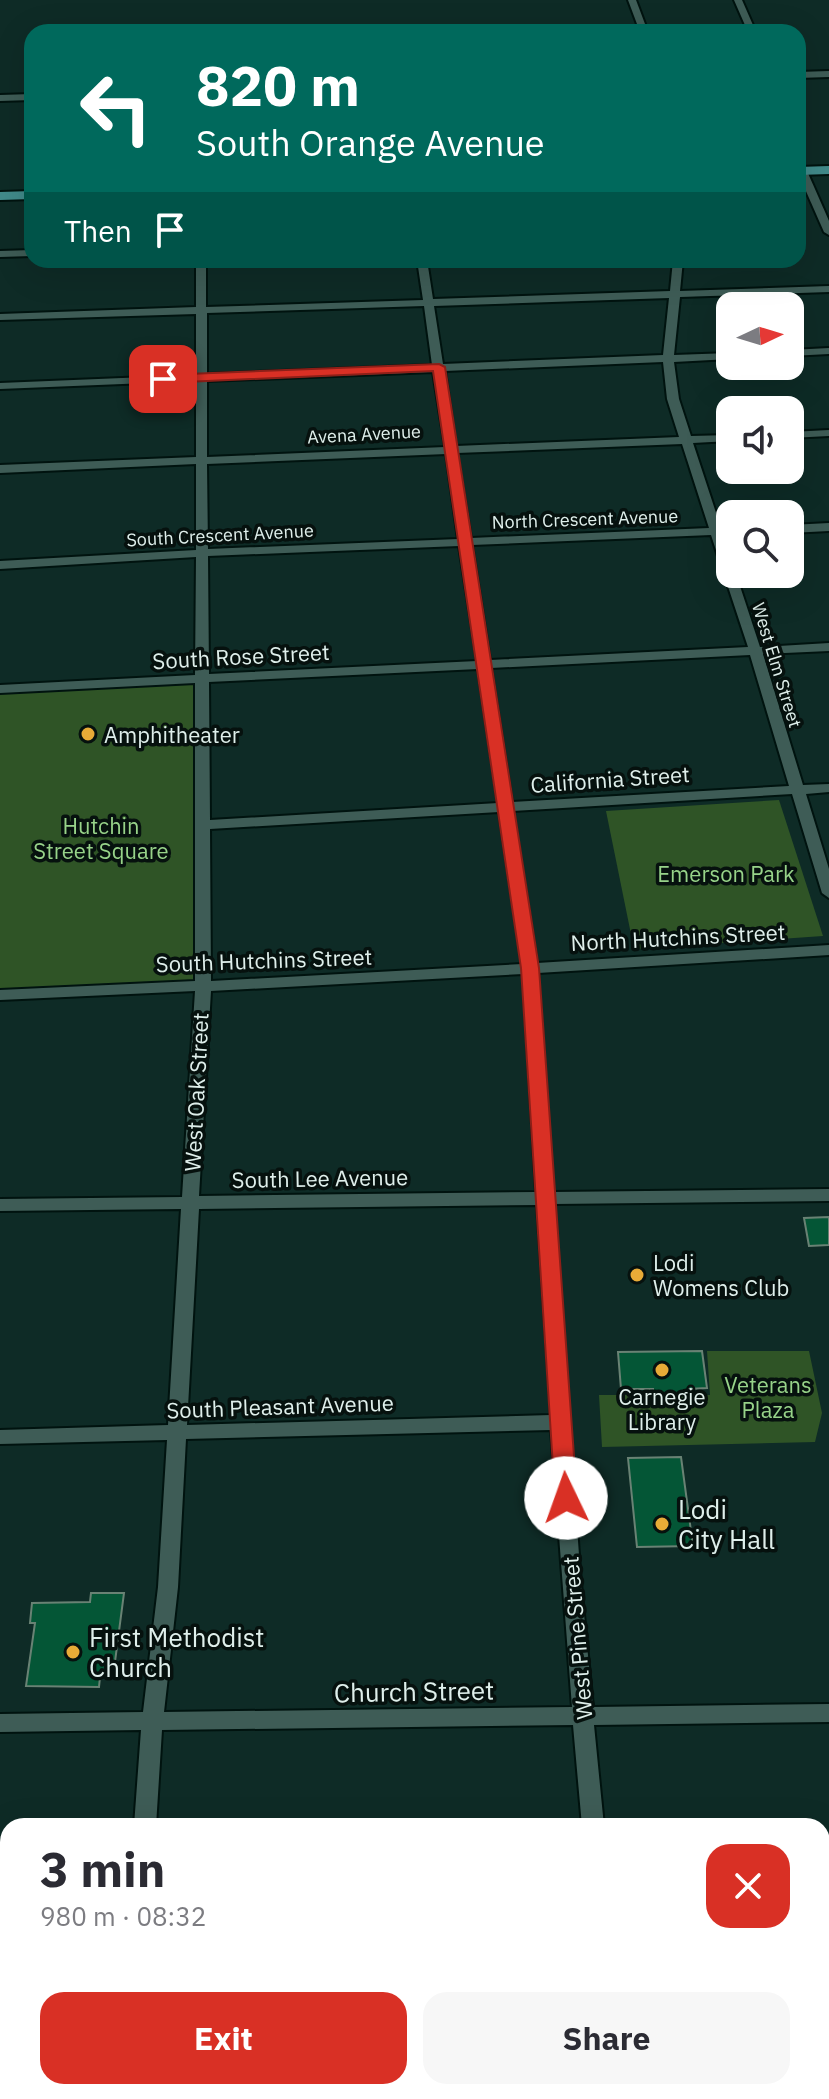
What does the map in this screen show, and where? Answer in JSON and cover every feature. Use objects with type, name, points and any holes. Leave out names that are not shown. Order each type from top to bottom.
[{"type":"main road","points":[[806,171],[829,170]]},
{"type":"main road","points":[[0,196],[24,195]]},
{"type":"street","points":[[632,0],[641,24]]},
{"type":"street","points":[[738,0],[748,24]]},
{"type":"street","points":[[806,75],[829,74]]},
{"type":"street","points":[[0,98],[24,97]]},
{"type":"street","points":[[806,184],[829,232]]},
{"type":"street","points":[[0,254],[24,253]]},
{"type":"street","name":"West Oak Street","points":[[146,1818],[152,1722],[168,1587],[203,986],[201,268]]},
{"type":"street","name":"West Pine Street","points":[[423,268],[530,968],[573,1620],[585,1717],[592,1818]]},
{"type":"street","name":"West Elm Street","points":[[677,268],[668,359],[673,399],[755,650],[829,893]]},
{"type":"street","points":[[0,317],[829,289]]},
{"type":"street","points":[[804,352],[829,351]]},
{"type":"street","points":[[0,386],[716,357]]},
{"type":"street","points":[[804,434],[829,433]]},
{"type":"street","name":"Avena Avenue","points":[[0,469],[716,439]]},
{"type":"street","points":[[804,528],[829,527]]},
{"type":"street","name":"North Crescent Avenue","points":[[442,542],[715,532]]},
{"type":"street","name":"South Crescent Avenue","points":[[0,565],[442,542]]},
{"type":"street","name":"South Rose Street","points":[[0,689],[829,647]]},
{"type":"street","name":"California Street","points":[[202,825],[829,788]]},
{"type":"street","name":"North Hutchins Street","points":[[530,968],[829,950]]},
{"type":"street","name":"South Hutchins Street","points":[[0,995],[530,968]]},
{"type":"street","name":"South Lee Avenue","points":[[0,1205],[829,1195]]},
{"type":"street","name":"South Pleasant Avenue","points":[[0,1437],[562,1422]]},
{"type":"street","name":"Church Street","points":[[0,1723],[829,1713]]},
{"type":"green space","name":"Hutchin Street Square","points":[[201,678],[203,986],[0,998],[0,688]]},
{"type":"green space","name":"Emerson Park","points":[[779,800],[823,936],[634,949],[606,811]]},
{"type":"green space","name":"Veterans Plaza","points":[[707,1351],[809,1351],[822,1413],[815,1442],[602,1447],[599,1395],[710,1395]]},
{"type":"building","points":[[829,1217],[829,1245],[809,1246],[804,1218]]},
{"type":"building","name":"Carnegie Library","points":[[702,1351],[707,1388],[689,1389],[689,1393],[621,1389],[618,1352]]},
{"type":"building","name":"Lodi City Hall","points":[[681,1457],[693,1546],[637,1547],[628,1458]]},
{"type":"building","name":"First Methodist Church","points":[[91,1593],[124,1593],[113,1677],[100,1677],[99,1687],[26,1686],[35,1623],[30,1623],[32,1603],[90,1602]]},
{"type":"place","name":"Amphitheater","points":[[88,734]]},
{"type":"place","name":"Lodi Womens Club","points":[[637,1275]]},
{"type":"place","name":"Carnegie Library","points":[[662,1370]]},
{"type":"place","name":"Lodi City Hall","points":[[662,1524]]},
{"type":"place","name":"First Methodist Church","points":[[73,1652]]},
{"type":"route","points":[[163,379],[439,367],[530,968],[566,1498]]}]
